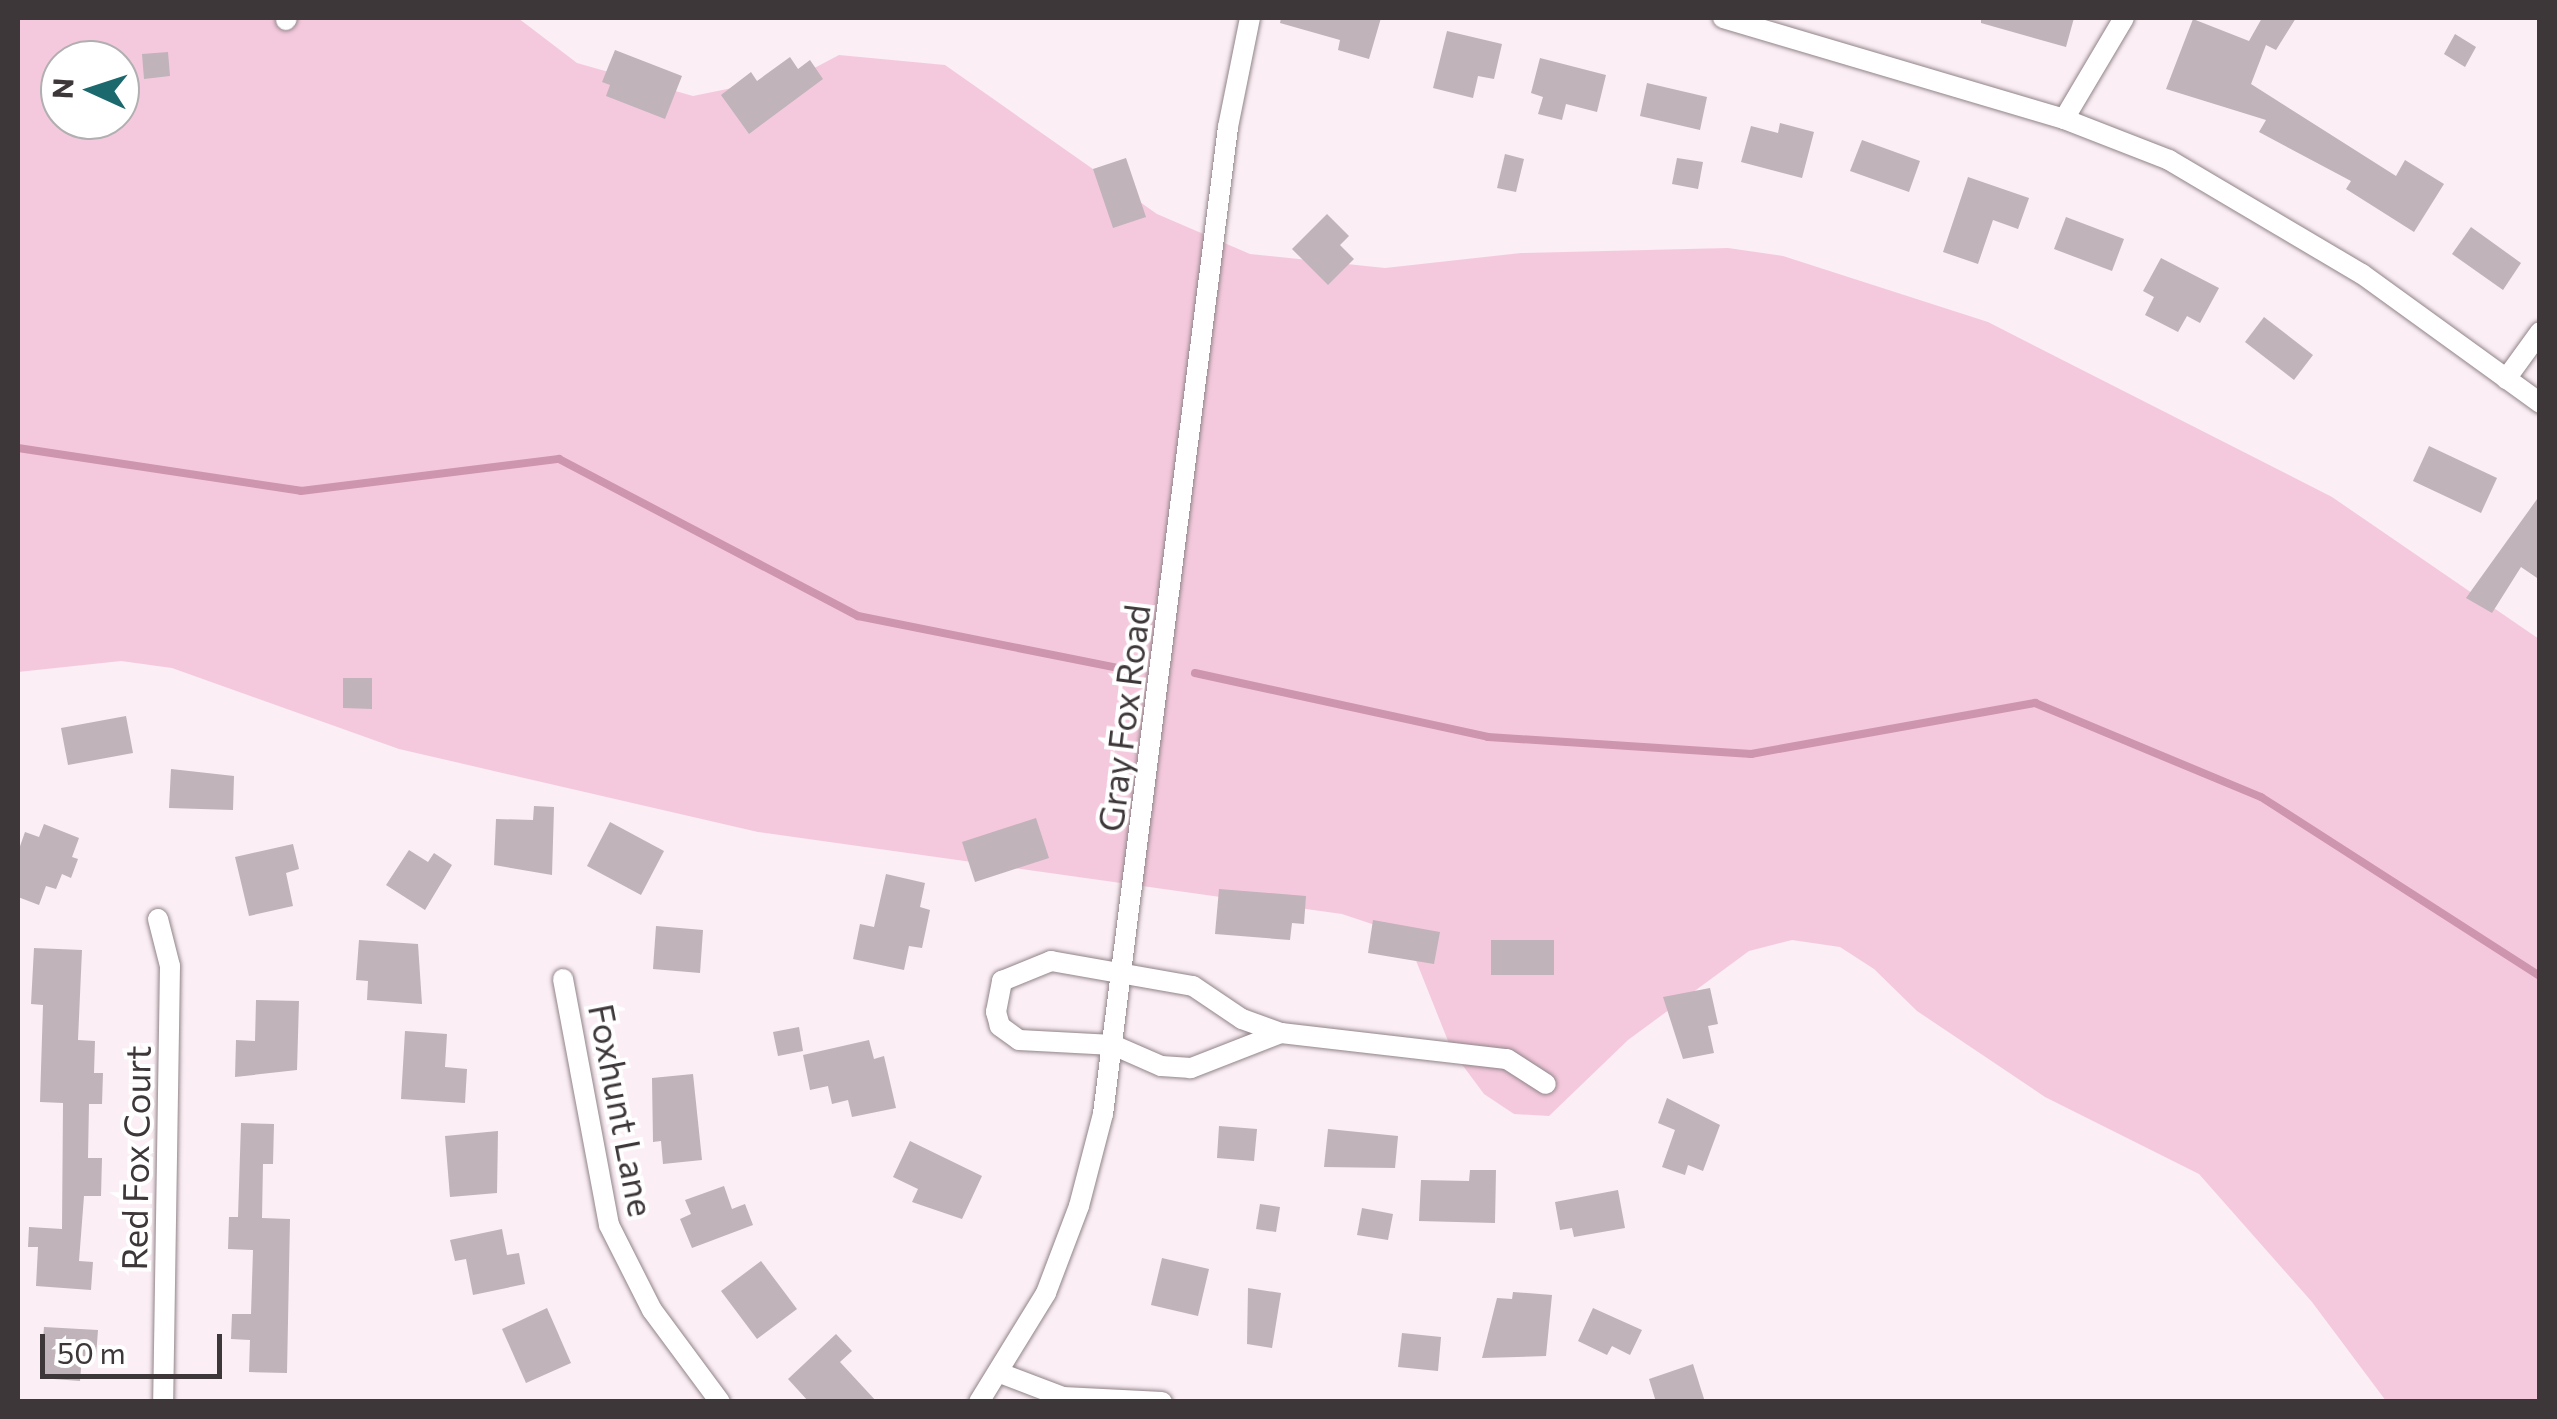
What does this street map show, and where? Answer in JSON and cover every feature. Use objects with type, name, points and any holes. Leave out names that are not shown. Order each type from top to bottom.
[{"type":"street","name":"Gray Fox Road","points":[[978,1402],[1000,1372],[1064,1250],[1092,1160],[1114,1045],[1228,127],[1250,18]]},
{"type":"street","points":[[1723,18],[2064,119],[2169,160],[2259,207],[2540,403]]},
{"type":"street","points":[[2064,119],[2124,18]]},
{"type":"street","points":[[2506,380],[2540,332]]},
{"type":"street","name":"Red Fox Court","points":[[158,918],[170,966],[164,1402]]},
{"type":"street","points":[[1281,1033],[1191,1068],[1161,1066],[1114,1045],[1019,1040],[1000,1026],[996,1012],[1002,981],[1020,968],[1051,961],[1193,986],[1242,1019],[1281,1033],[1507,1059],[1546,1084]]},
{"type":"street","name":"Foxhunt Lane","points":[[564,980],[609,1225],[652,1310],[720,1402]]},
{"type":"street","points":[[1000,1372],[1063,1398],[1162,1402]]},
{"type":"shaded area","points":[[18,18],[518,18],[577,63],[693,96],[805,73],[839,55],[945,65],[1157,214],[1250,254],[1385,268],[1521,253],[1728,248],[1783,256],[1988,322],[2332,497],[2539,639],[2539,1401],[2386,1401],[2312,1302],[2199,1174],[2045,1097],[1917,1011],[1874,969],[1840,947],[1792,940],[1749,951],[1628,1040],[1549,1116],[1514,1114],[1484,1094],[1452,1051],[1413,953],[1381,927],[1342,914],[758,832],[399,749],[172,668],[121,661],[18,672]]},
{"type":"building","points":[[1281,18],[1381,18],[1369,59],[1338,50],[1340,40],[1280,23]]},
{"type":"building","points":[[1981,18],[2074,18],[2066,47],[1981,23]]},
{"type":"building","points":[[2262,18],[2296,18],[2276,50],[2266,45],[2251,84],[2396,176],[2405,160],[2444,184],[2414,232],[2346,189],[2351,181],[2259,132],[2266,120],[2166,89],[2193,19],[2249,41]]},
{"type":"building","points":[[1447,31],[1502,44],[1494,79],[1478,76],[1473,98],[1433,88]]},
{"type":"building","points":[[2455,34],[2476,47],[2465,67],[2444,54]]},
{"type":"building","points":[[615,50],[682,76],[665,119],[606,96],[610,85],[602,82]]},
{"type":"building","points":[[168,52],[170,76],[144,79],[142,54]]},
{"type":"building","points":[[790,57],[798,69],[810,60],[823,79],[749,134],[721,95],[751,72],[757,81]]},
{"type":"building","points":[[1540,58],[1606,75],[1597,112],[1566,104],[1562,120],[1538,114],[1543,97],[1531,93]]},
{"type":"building","points":[[1647,83],[1707,97],[1700,130],[1640,116]]},
{"type":"building","points":[[1780,123],[1814,132],[1802,178],[1741,162],[1751,126],[1778,133]]},
{"type":"building","points":[[1862,140],[1920,161],[1909,192],[1850,171]]},
{"type":"building","points":[[1505,154],[1524,159],[1516,192],[1497,188]]},
{"type":"building","points":[[1126,158],[1146,217],[1113,228],[1093,169]]},
{"type":"building","points":[[1677,158],[1703,162],[1698,189],[1672,184]]},
{"type":"building","points":[[1968,177],[2029,198],[2018,229],[1993,220],[1978,264],[1943,252]]},
{"type":"building","points":[[1327,214],[1349,236],[1340,245],[1354,259],[1328,285],[1292,249]]},
{"type":"building","points":[[2066,217],[2124,239],[2112,271],[2054,249]]},
{"type":"building","points":[[2471,227],[2521,263],[2503,290],[2452,254]]},
{"type":"building","points":[[2161,258],[2219,288],[2200,323],[2187,316],[2178,332],[2145,315],[2154,297],[2143,291]]},
{"type":"building","points":[[2264,317],[2313,355],[2294,380],[2245,342]]},
{"type":"building","points":[[2429,446],[2497,478],[2481,513],[2413,481]]},
{"type":"building","points":[[2540,495],[2540,580],[2521,567],[2492,613],[2466,598]]},
{"type":"building","points":[[343,678],[372,678],[372,709],[343,708]]},
{"type":"building","points":[[126,716],[133,753],[68,765],[61,728]]},
{"type":"building","points":[[171,769],[234,776],[233,810],[169,808]]},
{"type":"building","points":[[534,806],[554,807],[552,875],[494,865],[496,819],[533,820]]},
{"type":"building","points":[[1036,818],[1049,858],[975,882],[962,842]]},
{"type":"building","points":[[610,822],[664,851],[641,895],[587,866]]},
{"type":"building","points":[[44,824],[79,838],[72,857],[78,859],[71,878],[62,874],[56,889],[46,886],[39,905],[18,897],[18,852],[25,832],[39,837]]},
{"type":"building","points":[[293,844],[299,869],[286,873],[293,906],[249,916],[235,857]]},
{"type":"building","points":[[409,850],[428,862],[434,853],[452,865],[425,910],[386,885]]},
{"type":"building","points":[[886,874],[925,883],[920,907],[930,910],[922,948],[909,946],[904,970],[853,959],[860,924],[874,927]]},
{"type":"building","points":[[1219,889],[1306,896],[1304,924],[1292,923],[1290,940],[1215,934]]},
{"type":"building","points":[[1373,920],[1440,932],[1434,964],[1368,953]]},
{"type":"building","points":[[656,926],[703,930],[700,973],[653,969]]},
{"type":"building","points":[[359,940],[418,944],[422,1004],[367,1000],[368,981],[356,980]]},
{"type":"building","points":[[1491,940],[1554,940],[1554,975],[1491,975]]},
{"type":"building","points":[[34,948],[82,950],[78,1040],[95,1041],[94,1073],[103,1073],[102,1104],[89,1104],[88,1158],[102,1158],[101,1196],[84,1196],[79,1261],[93,1262],[91,1290],[36,1286],[38,1247],[28,1247],[29,1227],[62,1229],[63,1103],[40,1102],[43,1005],[31,1004]]},
{"type":"building","points":[[1710,988],[1718,1024],[1708,1026],[1714,1053],[1683,1059],[1663,997]]},
{"type":"building","points":[[256,1000],[299,1001],[297,1070],[235,1077],[236,1040],[255,1041]]},
{"type":"building","points":[[799,1027],[803,1051],[778,1056],[773,1032]]},
{"type":"building","points":[[405,1031],[447,1034],[445,1067],[467,1069],[465,1103],[401,1099]]},
{"type":"building","points":[[869,1040],[874,1059],[884,1056],[896,1108],[852,1117],[848,1100],[832,1104],[828,1086],[810,1090],[803,1055]]},
{"type":"building","points":[[693,1074],[702,1160],[663,1164],[661,1141],[653,1142],[652,1078]]},
{"type":"building","points":[[1667,1098],[1720,1125],[1703,1171],[1688,1165],[1685,1175],[1662,1167],[1675,1130],[1658,1123]]},
{"type":"building","points":[[241,1123],[274,1124],[273,1164],[263,1164],[262,1218],[290,1219],[287,1373],[249,1372],[250,1340],[231,1339],[232,1314],[251,1314],[253,1250],[228,1249],[229,1217],[238,1217]]},
{"type":"building","points":[[1219,1126],[1257,1129],[1254,1161],[1217,1158]]},
{"type":"building","points":[[1328,1129],[1398,1136],[1395,1168],[1324,1167]]},
{"type":"building","points":[[498,1131],[497,1193],[450,1197],[445,1136]]},
{"type":"building","points":[[910,1141],[982,1176],[962,1219],[912,1202],[918,1189],[893,1177]]},
{"type":"building","points":[[1470,1170],[1496,1170],[1495,1223],[1419,1221],[1421,1180],[1469,1181]]},
{"type":"building","points":[[724,1186],[732,1209],[745,1204],[753,1225],[692,1248],[680,1219],[691,1214],[685,1200]]},
{"type":"building","points":[[1618,1190],[1625,1228],[1574,1237],[1572,1228],[1560,1230],[1555,1202]]},
{"type":"building","points":[[1260,1204],[1280,1207],[1276,1232],[1256,1229]]},
{"type":"building","points":[[1362,1208],[1393,1214],[1388,1240],[1357,1235]]},
{"type":"building","points":[[502,1229],[507,1255],[519,1253],[525,1284],[473,1295],[466,1259],[455,1261],[450,1240]]},
{"type":"building","points":[[1162,1258],[1209,1269],[1198,1316],[1151,1305]]},
{"type":"building","points":[[761,1261],[797,1309],[757,1339],[721,1291]]},
{"type":"building","points":[[1248,1288],[1281,1293],[1272,1348],[1247,1344]]},
{"type":"building","points":[[1513,1292],[1552,1295],[1546,1356],[1482,1358],[1497,1298],[1512,1299]]},
{"type":"building","points":[[547,1308],[571,1363],[526,1383],[502,1329]]},
{"type":"building","points":[[1593,1308],[1642,1330],[1630,1355],[1612,1346],[1607,1355],[1578,1341]]},
{"type":"building","points":[[44,1327],[98,1330],[96,1357],[82,1356],[80,1381],[40,1378]]},
{"type":"building","points":[[1402,1333],[1441,1337],[1438,1371],[1398,1367]]},
{"type":"building","points":[[836,1334],[852,1351],[840,1362],[877,1402],[809,1402],[788,1379]]},
{"type":"building","points":[[1693,1364],[1705,1402],[1656,1402],[1649,1379]]},
{"type":"waterway","points":[[18,448],[301,491],[559,459],[858,616],[1133,671]]},
{"type":"waterway","points":[[1195,673],[1488,737],[1751,754],[2035,703],[2261,797],[2540,976]]}]
